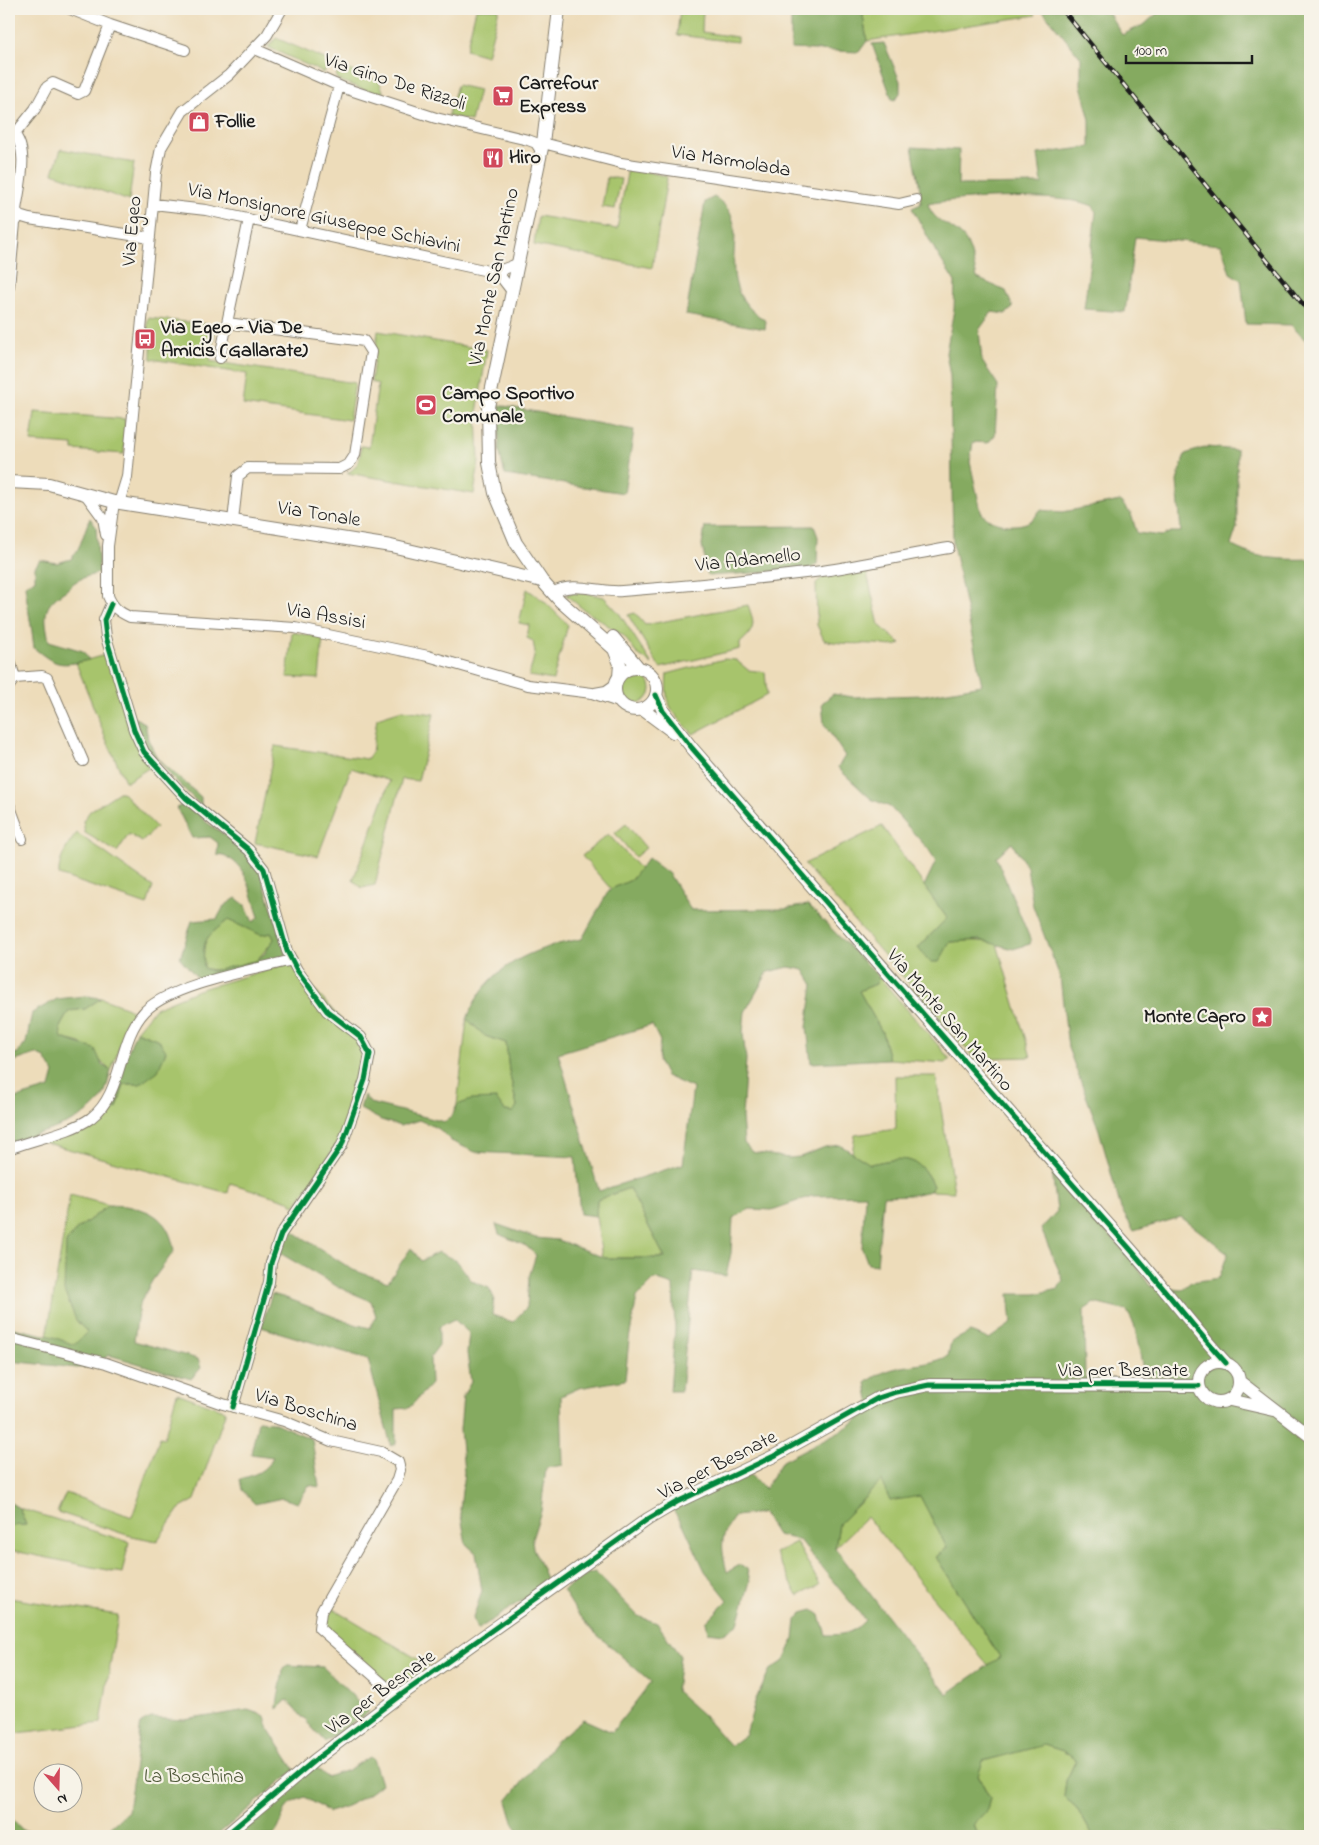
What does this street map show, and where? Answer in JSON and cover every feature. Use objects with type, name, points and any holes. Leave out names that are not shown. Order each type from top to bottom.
[{"type":"street","name":"Via Egeo","points":[[116,502],[127,477],[158,161],[173,124],[183,111],[229,75],[255,49],[282,9]]},
{"type":"street","name":"Via Monte San Martino","points":[[559,9],[542,143],[488,407],[488,450],[492,476],[501,509],[516,543],[529,563],[552,592],[614,649],[620,664],[616,694],[619,702],[629,709],[642,709],[656,718],[692,748]]},
{"type":"street","points":[[75,10],[110,26],[185,50]]},
{"type":"street","points":[[110,26],[84,91],[78,94],[53,83],[47,87],[35,109],[12,132],[20,143],[22,158],[16,210],[19,216],[29,220],[150,238]]},
{"type":"street","name":"Via Gino De Rizzoli","points":[[255,49],[339,86],[436,118],[542,143]]},
{"type":"street","points":[[300,230],[339,86]]},
{"type":"street","name":"Via Marmolada","points":[[542,143],[621,163],[712,177],[899,204],[916,200]]},
{"type":"street","name":"Via Monsignore Giuseppe Schiavini","points":[[153,204],[206,210],[488,271],[501,277],[511,290]]},
{"type":"street","points":[[9,287],[15,223],[19,216]]},
{"type":"street","points":[[220,358],[249,219]]},
{"type":"street","name":"Via Monsignore Giuseppe Schiavini","points":[[488,271],[504,269],[517,264]]},
{"type":"street","points":[[227,322],[364,341],[371,352],[355,456],[349,464],[339,468],[248,468],[238,476],[233,521]]},
{"type":"street","name":"Via Tonale","points":[[9,482],[49,484],[116,502],[391,546],[512,576],[542,581]]},
{"type":"street","points":[[86,495],[103,518],[108,546]]},
{"type":"street","points":[[116,502],[108,546],[107,588],[111,604],[104,620],[106,637],[131,721],[144,752],[186,798],[249,850],[264,869],[287,951],[292,960],[327,1011],[361,1037],[367,1044],[370,1054],[369,1067],[342,1145],[276,1244],[271,1263],[270,1282],[233,1407]]},
{"type":"street","name":"Via Adamello","points":[[552,592],[558,589],[581,586],[614,592],[664,588],[823,570],[948,548]]},
{"type":"street","points":[[512,576],[526,568],[529,563]]},
{"type":"street","name":"Via Assisi","points":[[111,604],[118,611],[130,616],[296,628],[419,654],[528,685],[592,693],[619,702]]},
{"type":"street","name":"Via Monte San Martino","points":[[578,617],[616,639],[639,668],[654,677],[656,695],[663,711],[692,748],[970,1069],[1138,1257],[1199,1333],[1226,1363],[1233,1367],[1240,1382],[1310,1436]]},
{"type":"street","points":[[9,657],[12,682],[42,676],[47,678],[83,762]]},
{"type":"street","points":[[617,680],[628,670],[639,668]]},
{"type":"street","name":"Via Assisi","points":[[592,693],[606,690],[617,680]]},
{"type":"street","points":[[642,709],[651,704],[656,695]]},
{"type":"street","points":[[9,804],[22,840]]},
{"type":"street","points":[[9,1148],[91,1118],[106,1101],[128,1040],[144,1012],[163,998],[210,981],[292,960]]},
{"type":"street","name":"Via Monte San Martino","points":[[1199,1333],[1207,1365]]},
{"type":"street","name":"Via Boschina","points":[[9,1338],[106,1362],[233,1407],[284,1421],[331,1441],[381,1452],[398,1462],[400,1470],[398,1480],[321,1612],[318,1628],[398,1696]]},
{"type":"street","points":[[1198,1386],[1202,1371],[1207,1365],[1220,1361],[1226,1363]]},
{"type":"street","points":[[1230,1400],[1237,1392],[1240,1382]]},
{"type":"street","name":"Via per Besnate","points":[[225,1836],[315,1760],[398,1696],[648,1519],[677,1502],[774,1456],[878,1398],[929,1385],[1198,1386]]},
{"type":"street","name":"Via Monte San Martino","points":[[1198,1386],[1205,1398],[1210,1401],[1217,1403],[1230,1400],[1276,1411]]},
{"type":"green space","points":[[476,9],[499,9],[487,56],[466,50]]},
{"type":"green space","points":[[680,9],[703,9],[702,32],[737,37],[737,42],[677,35]]},
{"type":"green space","points":[[789,9],[862,9],[867,41],[859,52],[791,49],[791,11]]},
{"type":"green space","points":[[862,9],[1031,9],[1036,15],[867,41]]},
{"type":"green space","points":[[1041,9],[1097,9],[1100,12],[1108,12],[1122,35],[1145,24],[1162,9],[1310,9],[1310,345],[1291,325],[1246,324],[1241,280],[1230,273],[1221,245],[1135,237],[1125,312],[1084,309],[1096,212],[1093,206],[1060,199],[1037,198],[986,198],[928,204],[931,211],[940,221],[958,232],[967,243],[972,255],[977,278],[1006,291],[1013,308],[1005,314],[992,312],[979,330],[982,361],[998,385],[995,435],[988,443],[973,442],[970,462],[981,512],[985,517],[1005,525],[1020,525],[1032,520],[1040,510],[1063,512],[1120,501],[1131,514],[1137,533],[1162,536],[1171,532],[1181,532],[1177,481],[1185,454],[1207,447],[1237,450],[1237,527],[1231,545],[1259,556],[1280,559],[1310,559],[1310,1221],[1306,1225],[1304,1247],[1310,1256],[1310,1836],[1093,1836],[1076,1807],[1064,1797],[1066,1781],[1076,1760],[1063,1751],[1044,1745],[983,1761],[978,1776],[990,1798],[987,1810],[973,1825],[976,1833],[984,1836],[522,1836],[513,1822],[507,1801],[555,1742],[583,1719],[612,1732],[651,1682],[594,1632],[576,1611],[563,1590],[587,1574],[595,1572],[638,1616],[657,1623],[680,1656],[676,1691],[704,1716],[730,1746],[746,1734],[756,1699],[769,1671],[784,1661],[794,1639],[796,1620],[802,1613],[813,1610],[820,1615],[826,1635],[848,1632],[857,1628],[865,1620],[799,1540],[777,1535],[763,1513],[735,1516],[726,1530],[723,1542],[723,1556],[727,1572],[740,1565],[747,1569],[750,1581],[738,1624],[724,1634],[708,1632],[706,1622],[728,1600],[705,1571],[683,1524],[673,1510],[748,1473],[765,1489],[782,1461],[844,1429],[871,1411],[866,1383],[876,1376],[897,1368],[928,1363],[948,1356],[951,1342],[970,1332],[989,1339],[1012,1323],[1009,1294],[1035,1294],[1058,1289],[1063,1280],[1041,1229],[1057,1211],[1052,1172],[1133,1261],[1150,1286],[1181,1290],[1191,1282],[1219,1278],[1228,1253],[1181,1217],[1134,1231],[1121,1209],[1099,1130],[1068,1048],[1060,977],[1033,906],[1027,867],[1012,843],[996,857],[1031,941],[1030,944],[1013,949],[980,940],[950,942],[939,962],[930,962],[918,948],[947,918],[924,886],[936,861],[929,850],[890,807],[871,799],[841,771],[838,767],[845,756],[824,724],[822,703],[833,694],[853,697],[925,695],[982,685],[953,545],[950,376],[946,353],[954,309],[955,282],[912,208],[921,204],[912,147],[959,150],[958,185],[1042,184],[1038,154],[1090,147],[1090,120],[1081,85],[1081,58]],"holes":[[[1094,1303],[1127,1311],[1134,1324],[1145,1379],[1085,1378],[1084,1310]],[[881,1481],[890,1501],[920,1496],[947,1548],[936,1557],[1000,1657],[947,1694],[835,1548],[839,1524]]]},
{"type":"green space","points":[[276,38],[327,60],[329,64],[324,73],[268,47]]},
{"type":"green space","points":[[884,43],[900,81],[900,93],[895,100],[892,99],[872,44]]},
{"type":"green space","points":[[344,68],[379,81],[383,91],[381,96],[338,80],[336,77],[338,70]]},
{"type":"green space","points":[[457,85],[479,90],[471,121],[448,116]]},
{"type":"green space","points":[[61,149],[134,163],[129,201],[53,173]]},
{"type":"green space","points":[[628,168],[666,176],[667,179],[652,268],[534,245],[538,216],[617,229]]},
{"type":"green space","points":[[607,177],[621,179],[615,209],[602,207]]},
{"type":"green space","points":[[714,197],[728,209],[734,223],[734,271],[737,288],[747,305],[766,321],[765,329],[686,315],[705,202]]},
{"type":"green space","points":[[148,318],[216,325],[210,361],[355,383],[349,420],[243,405],[247,374],[151,359],[151,330],[147,330]]},
{"type":"green space","name":"Campo Sportivo Comunale","points":[[378,331],[487,350],[477,413],[479,461],[474,494],[347,473],[358,462],[361,446],[369,447],[378,384],[371,382]]},
{"type":"green space","points":[[499,405],[634,430],[624,493],[505,475],[499,450]]},
{"type":"green space","points":[[35,412],[125,419],[124,454],[73,450],[73,445],[31,442]]},
{"type":"green space","points":[[90,518],[96,527],[99,573],[75,582],[52,601],[46,612],[49,641],[83,651],[89,660],[65,664],[54,662],[34,648],[25,585],[35,580],[35,567],[40,560],[57,563],[71,559],[80,545]]},
{"type":"green space","points":[[814,526],[818,537],[817,564],[810,569],[708,576],[702,545],[705,527]]},
{"type":"green space","points":[[866,569],[879,625],[901,644],[890,646],[824,640],[817,625],[816,583],[822,578]]},
{"type":"green space","points":[[527,589],[544,601],[568,625],[553,680],[529,676],[535,653],[533,641],[527,638],[529,625],[519,623]]},
{"type":"green space","points":[[577,591],[604,597],[619,613],[652,664],[636,653],[624,636],[583,609],[566,595]]},
{"type":"green space","points":[[748,605],[753,626],[749,634],[740,643],[740,649],[660,668],[628,615],[635,613],[645,625]]},
{"type":"green space","points":[[292,632],[323,638],[319,679],[287,677]]},
{"type":"green space","points":[[105,655],[112,663],[152,766],[128,781],[125,781],[106,739],[76,663]]},
{"type":"green space","points":[[724,659],[736,660],[748,670],[765,672],[767,695],[693,734],[668,702],[667,674]]},
{"type":"green space","points":[[637,675],[647,679],[651,689],[647,699],[637,703],[627,699],[623,689],[627,679]]},
{"type":"green space","points":[[402,710],[434,714],[418,781],[402,779],[375,885],[362,888],[353,880],[390,781],[351,768],[318,856],[255,843],[275,746],[367,759],[372,752],[377,718]]},
{"type":"green space","points":[[135,718],[145,723],[148,739],[157,758],[152,756],[142,741]]},
{"type":"green space","points":[[157,758],[201,797],[201,806],[171,776]]},
{"type":"green space","points":[[119,792],[122,792],[156,827],[142,842],[129,834],[117,852],[85,833],[83,821],[90,811]]},
{"type":"green space","points":[[185,803],[193,807],[206,822],[237,843],[260,871],[288,958],[200,981],[180,958],[192,921],[217,919],[224,906],[236,898],[245,905],[253,922],[259,917],[250,887],[241,869],[227,857],[217,855],[218,843],[210,837],[192,838],[177,808]],"holes":[[[228,920],[261,935],[271,933],[274,939],[265,953],[256,961],[212,971],[204,968],[204,950],[207,939]]]},
{"type":"green space","points":[[626,824],[646,848],[635,857],[615,833]]},
{"type":"green space","points":[[882,826],[947,918],[918,948],[967,941],[997,944],[1031,1057],[988,1058],[977,1061],[804,864]]},
{"type":"green space","points":[[77,833],[153,887],[147,905],[59,875],[62,858]]},
{"type":"green space","points":[[608,834],[640,869],[631,880],[611,889],[582,856]]},
{"type":"green space","points":[[648,858],[669,874],[691,910],[784,909],[808,905],[879,977],[876,984],[859,991],[882,1032],[889,1059],[811,1063],[807,1027],[813,985],[804,970],[789,967],[768,972],[745,1012],[743,1033],[746,1059],[742,1117],[744,1143],[752,1152],[788,1158],[800,1157],[825,1147],[840,1145],[870,1164],[900,1159],[907,1160],[921,1167],[933,1186],[930,1191],[912,1195],[883,1196],[877,1265],[868,1264],[862,1248],[865,1195],[812,1196],[772,1210],[750,1209],[733,1218],[731,1253],[726,1276],[693,1271],[681,1391],[670,1391],[675,1328],[673,1285],[655,1279],[637,1297],[629,1339],[625,1380],[579,1388],[561,1396],[563,1465],[546,1468],[541,1511],[532,1539],[533,1548],[548,1583],[477,1630],[473,1618],[482,1591],[476,1553],[466,1544],[460,1510],[464,1472],[460,1430],[463,1396],[471,1382],[467,1353],[469,1333],[454,1319],[439,1327],[439,1345],[430,1357],[431,1384],[409,1408],[396,1409],[396,1444],[391,1446],[368,1359],[261,1327],[272,1294],[345,1321],[370,1328],[376,1316],[371,1301],[338,1287],[278,1252],[288,1228],[353,1270],[388,1282],[411,1248],[421,1261],[438,1252],[457,1261],[472,1281],[489,1288],[494,1298],[492,1315],[513,1322],[527,1307],[529,1277],[536,1255],[526,1246],[499,1234],[496,1224],[536,1238],[558,1240],[605,1258],[665,1258],[629,1188],[597,1200],[596,1216],[580,1214],[575,1157],[475,1152],[451,1141],[439,1129],[419,1120],[400,1126],[381,1120],[360,1109],[364,1095],[370,1103],[445,1122],[452,1116],[457,1105],[471,1100],[496,1099],[505,1111],[513,1112],[517,1106],[509,1071],[506,1043],[485,1036],[467,1019],[475,1001],[498,973],[512,963],[545,948],[582,939],[609,890],[631,880]],"holes":[[[652,1025],[660,1041],[658,1061],[666,1076],[693,1088],[683,1164],[599,1191],[558,1053]]]},
{"type":"green space","points":[[228,920],[261,935],[271,933],[275,939],[256,961],[217,970],[204,968],[204,950],[207,939]]},
{"type":"green space","points":[[290,963],[357,1037],[366,1057],[337,1144],[295,1206],[289,1201],[230,1183],[228,1193],[39,1141],[70,1132],[117,1108],[124,1084],[140,1084],[159,1040],[136,1031],[155,1008],[198,990]]},
{"type":"green space","points":[[879,977],[950,1059],[946,1063],[889,1059],[882,1032],[859,991],[876,984]]},
{"type":"green space","points":[[85,996],[101,998],[85,1009],[69,1011],[60,1027],[62,1038],[95,1049],[102,1065],[111,1071],[103,1096],[98,1103],[79,1118],[56,1128],[9,1143],[9,1100],[50,1088],[54,1073],[45,1058],[36,1054],[12,1062],[9,1055],[18,1053],[26,1043],[32,1013],[57,999]]},
{"type":"green space","points":[[101,998],[128,1008],[136,1015],[122,1039],[111,1071],[81,1043],[61,1038],[60,1027],[69,1011],[85,1009]]},
{"type":"green space","points":[[467,1019],[485,1036],[506,1043],[509,1071],[517,1107],[513,1112],[457,1105]]},
{"type":"green space","points":[[136,1031],[159,1040],[166,1051],[158,1071],[140,1084],[124,1084],[117,1108],[104,1114]]},
{"type":"green space","points":[[895,1076],[936,1076],[954,1192],[930,1191],[933,1186],[927,1175],[921,1167],[908,1160],[900,1159],[870,1164],[852,1153],[855,1135],[896,1129]]},
{"type":"green space","points":[[629,1188],[665,1258],[602,1258],[596,1216],[597,1200]]},
{"type":"green space","points":[[70,1195],[109,1205],[75,1231],[66,1243],[76,1320],[87,1332],[75,1345],[47,1336]]},
{"type":"green space","points":[[109,1205],[133,1207],[143,1210],[160,1220],[167,1228],[174,1251],[152,1281],[139,1305],[134,1341],[198,1359],[201,1368],[191,1379],[109,1355],[92,1366],[77,1368],[9,1361],[9,1327],[54,1337],[74,1345],[87,1332],[76,1320],[64,1291],[66,1243],[75,1231]]},
{"type":"green space","points":[[1310,1221],[1310,1256],[1304,1247],[1306,1225]]},
{"type":"green space","points":[[177,1393],[226,1411],[195,1500],[179,1509],[157,1541],[127,1535],[57,1512],[66,1493],[132,1517],[160,1437],[164,1438]]},
{"type":"green space","points":[[258,1421],[273,1422],[312,1439],[319,1487],[309,1485],[298,1503],[282,1498],[255,1504],[242,1490],[240,1479],[260,1472],[273,1457],[251,1454]]},
{"type":"green space","points":[[881,1481],[920,1495],[947,1548],[936,1557],[1000,1657],[988,1665],[867,1517],[835,1548],[839,1524]]},
{"type":"green space","points":[[9,1502],[19,1508],[26,1525],[9,1526]]},
{"type":"green space","points":[[19,1508],[129,1542],[122,1573],[9,1550],[9,1526],[26,1525]]},
{"type":"green space","points":[[796,1542],[820,1585],[798,1596],[775,1553]]},
{"type":"green space","points":[[9,1598],[118,1615],[101,1723],[9,1734]]},
{"type":"green space","points":[[331,1607],[429,1666],[400,1689],[394,1689],[324,1627],[323,1620]]},
{"type":"green space","points":[[288,1665],[323,1667],[369,1712],[325,1742],[287,1700],[277,1709],[283,1669]]},
{"type":"green space","name":"La Boschina","points":[[248,1710],[265,1716],[269,1730],[295,1770],[216,1836],[95,1836],[104,1833],[128,1811],[141,1723],[151,1718],[184,1720]]},
{"type":"green space","points":[[1044,1745],[1063,1751],[1076,1760],[1066,1781],[1064,1797],[1076,1807],[1093,1836],[984,1836],[976,1833],[973,1824],[987,1810],[990,1798],[978,1775],[983,1761]]},
{"type":"green space","points":[[369,1757],[373,1759],[381,1784],[363,1797],[329,1812],[305,1797],[289,1805],[273,1836],[233,1836],[311,1770],[317,1768],[327,1777],[348,1770]]},
{"type":"green space","points":[[9,1817],[23,1830],[55,1836],[9,1836]]},
{"type":"railway","points":[[1062,9],[1310,313]]},
{"type":"cycle path","points":[[111,604],[104,620],[106,637],[134,730],[144,752],[186,798],[249,850],[264,869],[287,951],[297,970],[327,1011],[361,1037],[370,1054],[365,1080],[342,1145],[281,1234],[271,1263],[269,1282],[233,1407]]},
{"type":"cycle path","points":[[656,695],[663,711],[692,748],[1136,1256],[1226,1363]]},
{"type":"cycle path","points":[[225,1836],[315,1760],[398,1697],[648,1519],[677,1502],[774,1456],[878,1398],[929,1385],[1199,1386]]},
{"type":"place","name":"Carrefour Express","points":[[503,96]]},
{"type":"place","name":"Follie","points":[[199,122]]},
{"type":"place","name":"Hiro","points":[[493,158]]},
{"type":"place","name":"Via Egeo - Via De Amicis (Gallarate)","points":[[145,339]]},
{"type":"place","name":"Campo Sportivo Comunale","points":[[426,405]]},
{"type":"place","name":"Monte Capro","points":[[1262,1017]]}]
